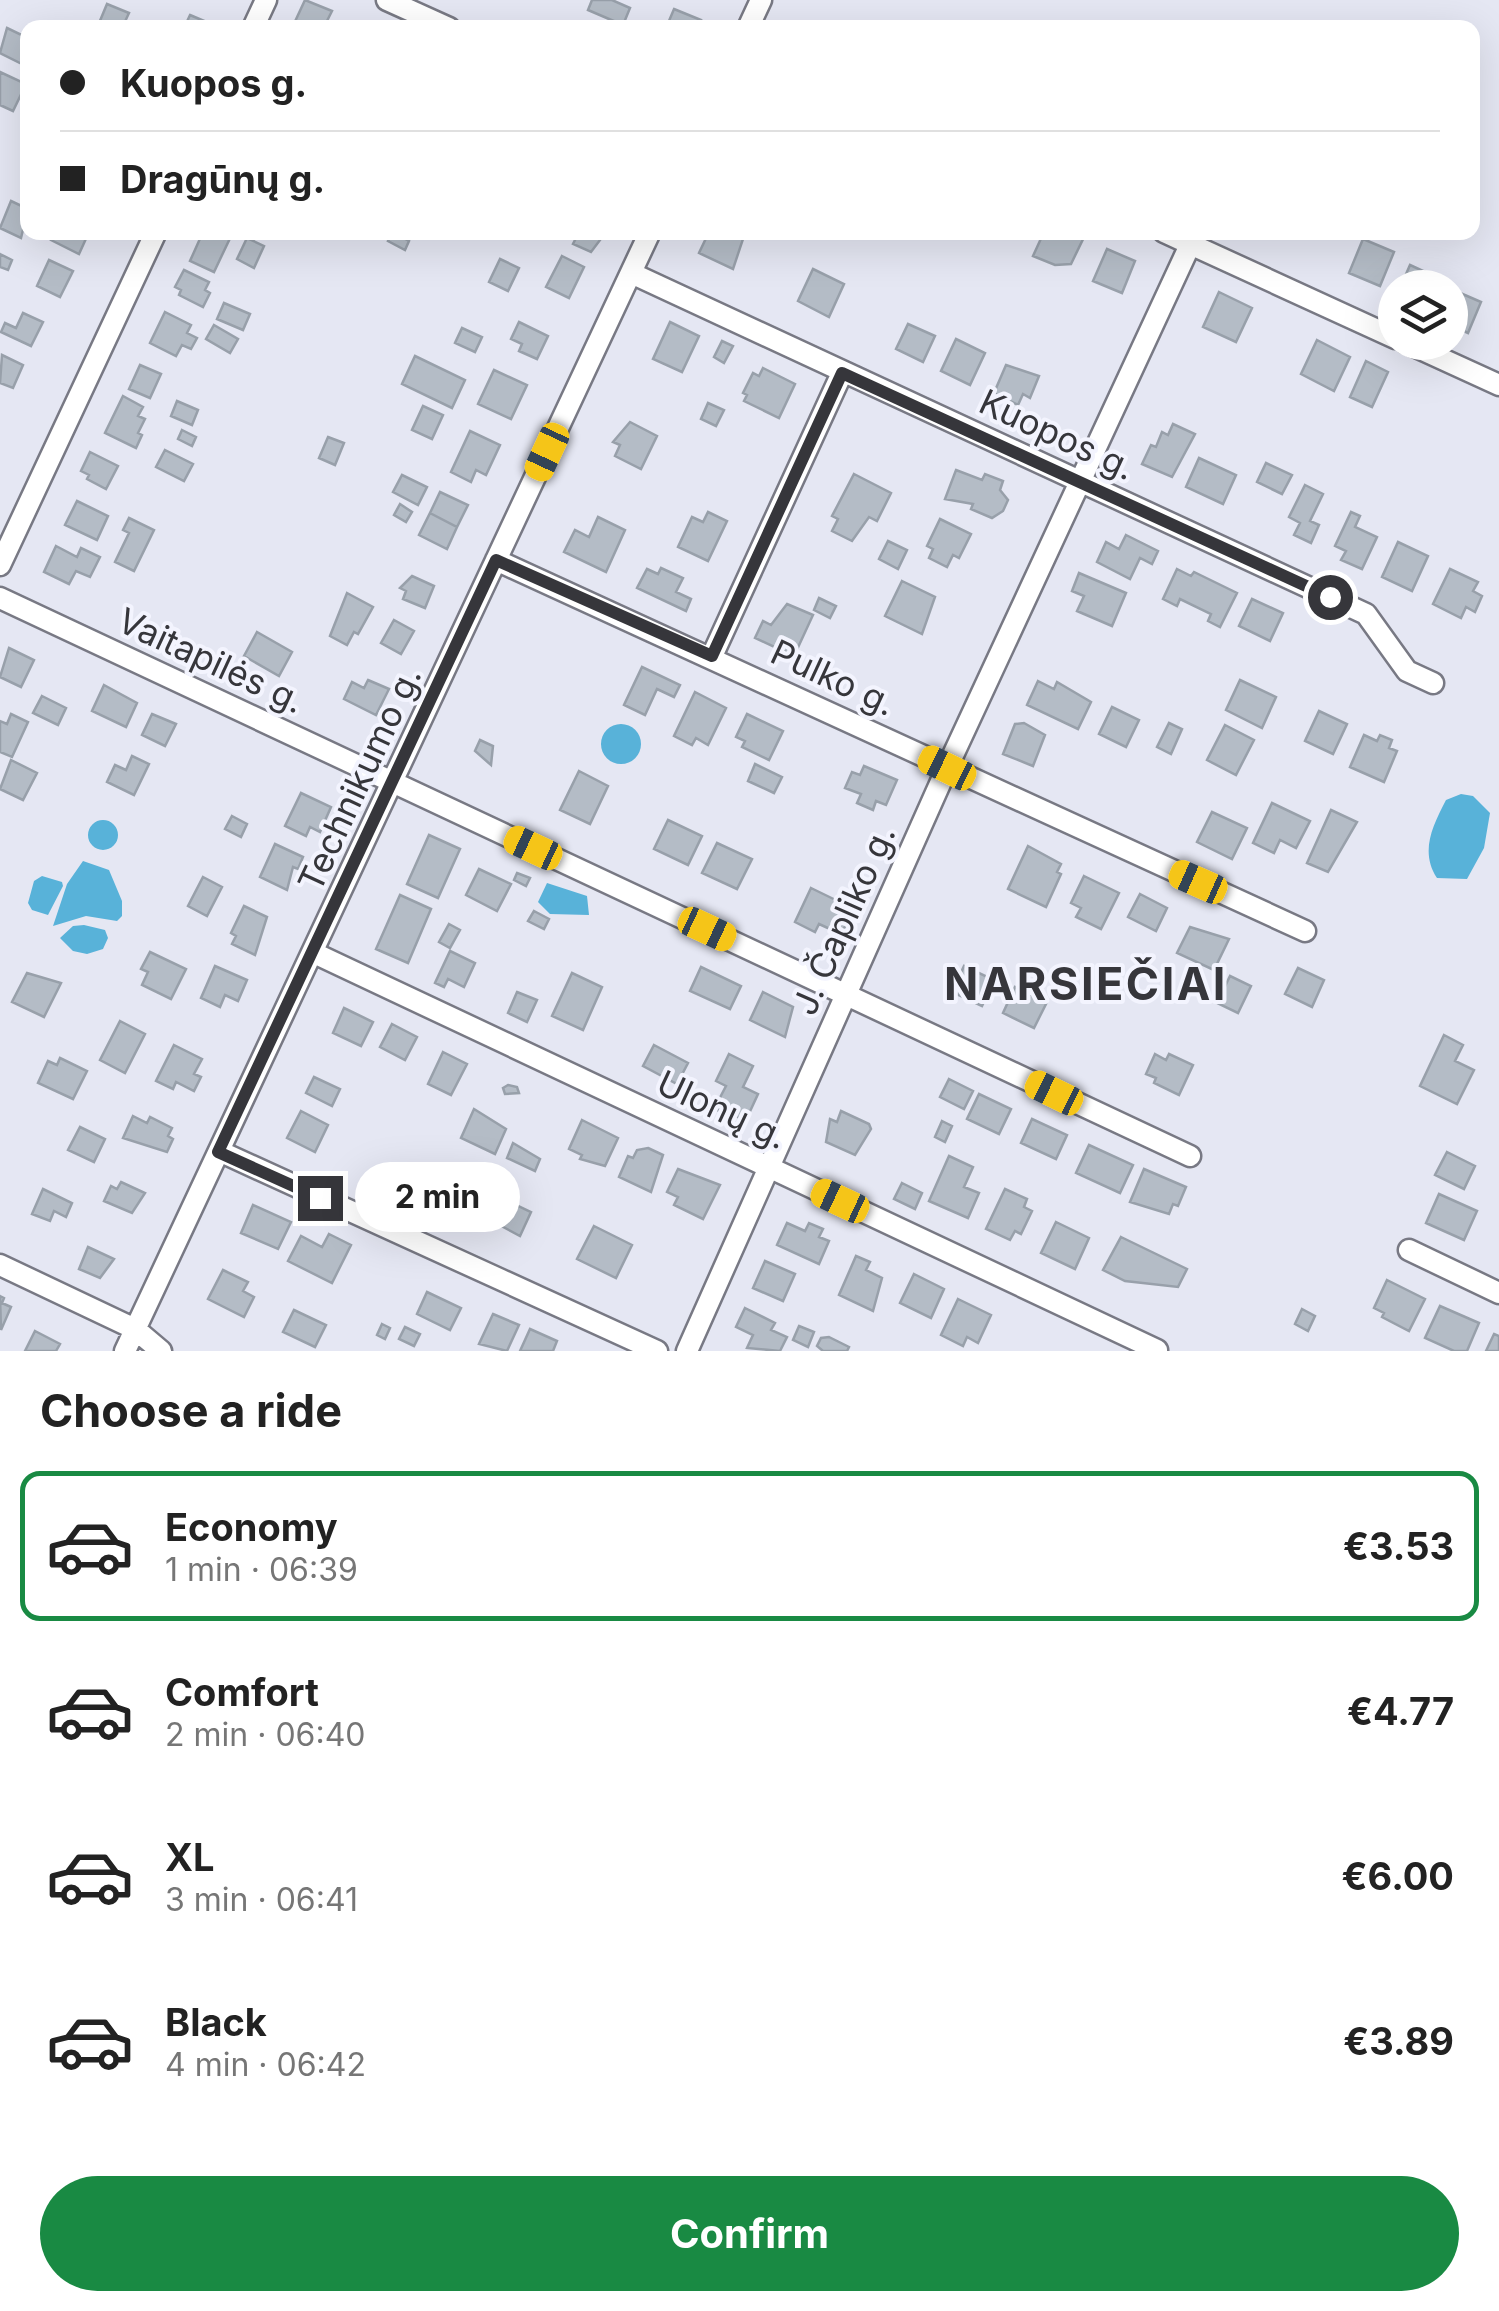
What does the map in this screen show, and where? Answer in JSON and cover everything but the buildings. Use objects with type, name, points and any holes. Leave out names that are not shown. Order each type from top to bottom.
[{"type":"street","points":[[387,0],[432,20]]},
{"type":"street","points":[[0,565],[152,240]]},
{"type":"street","name":"Technikumo g.","points":[[125,1351],[646,240]]},
{"type":"street","points":[[1180,240],[1378,330]]},
{"type":"street","name":"J. Čapliko g.","points":[[687,1351],[947,768],[1190,245]]},
{"type":"street","name":"Kuopos g.","points":[[631,273],[1366,614],[1407,671],[1433,684]]},
{"type":"street","points":[[1444,360],[1499,385]]},
{"type":"street","points":[[712,656],[842,373]]},
{"type":"street","name":"Pulko g.","points":[[496,560],[1306,931]]},
{"type":"street","name":"Vaitapilės g.","points":[[0,598],[1190,1156]]},
{"type":"street","name":"Ulonų g.","points":[[314,953],[1158,1350]]},
{"type":"street","points":[[218,1152],[657,1351]]},
{"type":"street","points":[[1409,1250],[1499,1293]]},
{"type":"street","points":[[0,1266],[135,1330],[161,1351]]},
{"type":"water","points":[[621,724],[635,730],[641,744],[635,758],[621,764],[607,758],[601,744],[607,730]]},
{"type":"water","points":[[1461,794],[1473,796],[1490,813],[1484,848],[1467,879],[1437,878],[1429,859],[1433,830],[1446,800]]},
{"type":"water","points":[[103,820],[114,824],[118,835],[114,846],[103,850],[92,846],[88,835],[92,824]]},
{"type":"water","points":[[83,861],[109,870],[122,901],[122,916],[117,921],[86,916],[53,926],[67,884]]},
{"type":"water","points":[[42,876],[62,882],[63,886],[48,915],[32,910],[28,903],[34,881]]},
{"type":"water","points":[[547,883],[587,896],[589,915],[550,914],[538,902]]},
{"type":"water","points":[[73,926],[105,930],[108,938],[103,949],[87,954],[73,951],[60,938]]},
{"type":"district","name":"NARSIEČIAI","points":[[1086,984]]},
{"type":"route","points":[[320,1198],[218,1152],[383,808],[496,560],[712,656],[842,373],[1330,597]]}]
